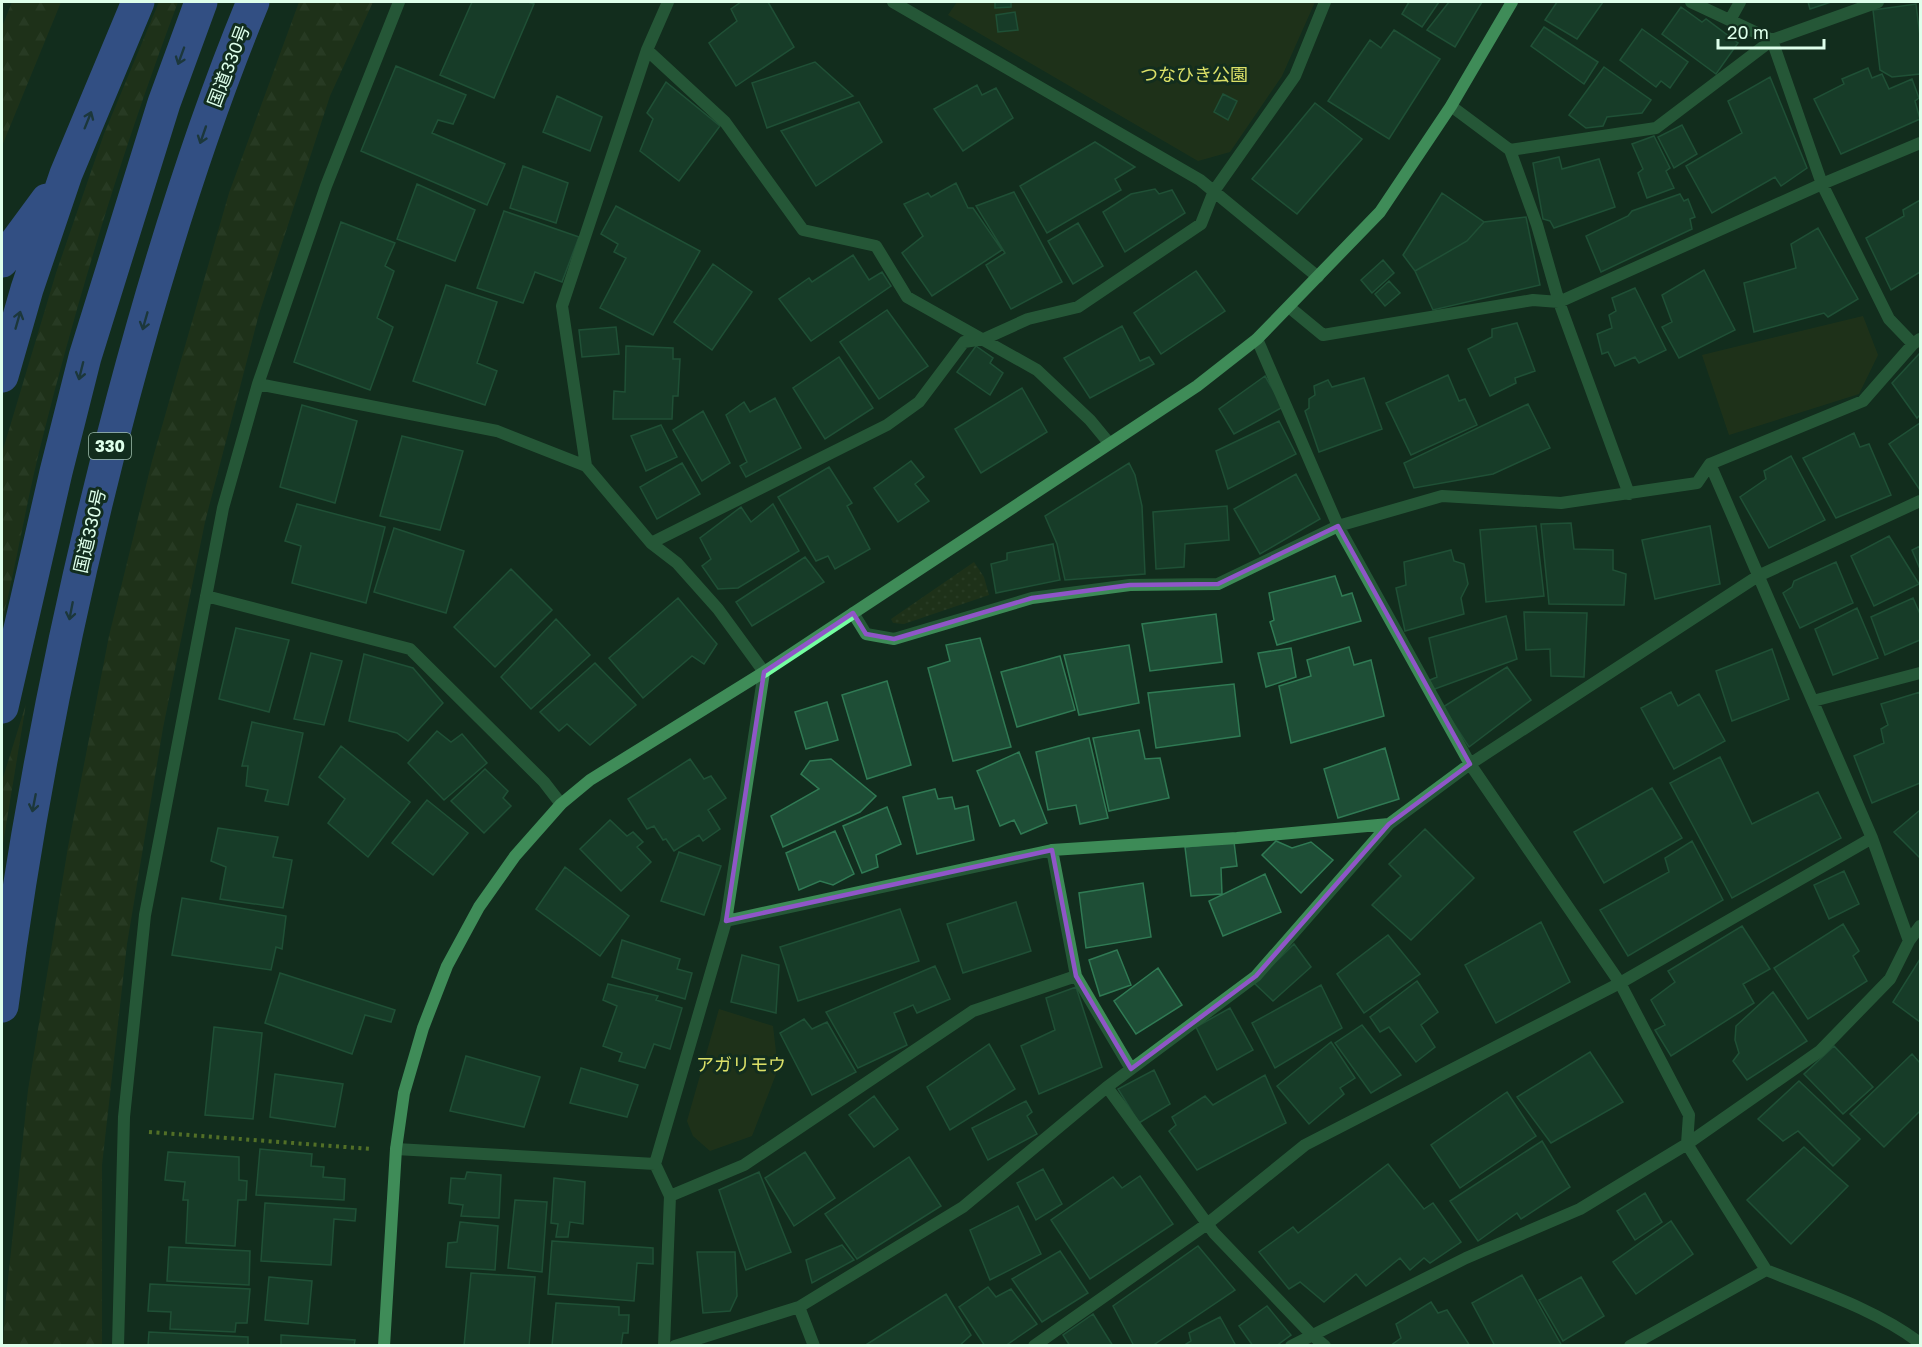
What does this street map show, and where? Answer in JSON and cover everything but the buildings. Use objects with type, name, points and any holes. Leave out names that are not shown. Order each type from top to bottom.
[{"type":"highway","points":[[2,376],[27,289],[66,174],[138,2]]},
{"type":"highway","points":[[2,707],[85,357],[164,104],[201,2]]},
{"type":"highway","name":"国道330号","points":[[2,1006],[8,904],[73,599],[106,461],[171,231],[204,131],[254,2]]},
{"type":"highway","points":[[2,261],[66,174]]},
{"type":"street","points":[[118,1346],[124,1130],[145,915],[223,508],[258,384],[326,186],[399,2]]},
{"type":"street","points":[[586,466],[562,306],[647,50],[668,2]]},
{"type":"street","points":[[893,2],[1200,180],[1318,277]]},
{"type":"street","points":[[651,543],[887,425],[918,402],[964,342],[984,339],[1028,319],[1078,307],[1201,224],[1214,191],[1295,76],[1325,2]]},
{"type":"street","points":[[384,1346],[396,1149],[404,1093],[423,1028],[447,966],[479,908],[516,855],[561,804],[590,780],[764,672],[1197,386],[1257,339],[1380,212],[1451,106],[1512,2]]},
{"type":"street","points":[[853,613],[866,634],[894,639],[1032,598],[1130,585],[1218,584],[1338,526],[1442,496],[1561,503],[1697,483],[1710,464],[1863,401],[1917,342],[1889,319],[1822,184],[1772,40],[1691,2]]},
{"type":"street","points":[[1730,20],[1740,2]]},
{"type":"street","points":[[1510,150],[1656,128],[1772,40],[1878,2]]},
{"type":"street","points":[[647,50],[725,122],[803,230],[876,246],[907,297],[1037,370],[1090,420],[1109,443]]},
{"type":"street","points":[[1451,106],[1510,150],[1537,225],[1559,302],[1629,494]]},
{"type":"street","points":[[1289,307],[1323,335],[1533,300],[1559,302],[1920,142]]},
{"type":"street","points":[[1257,339],[1338,526],[1470,764],[1620,982],[1689,1114],[1687,1144],[1766,1270],[1872,1314],[1905,1331],[1920,1343]]},
{"type":"street","points":[[258,384],[497,431],[586,466],[651,543],[677,563],[718,609],[764,672],[726,921],[655,1164],[670,1196],[664,1346]]},
{"type":"street","points":[[1710,464],[1872,838],[1909,941]]},
{"type":"street","points":[[675,1346],[799,1307],[963,1207],[1107,1087],[1256,976],[1389,824],[1470,764],[1758,576],[1920,501]]},
{"type":"street","points":[[206,596],[410,649],[544,782],[561,804]]},
{"type":"street","points":[[1813,701],[1920,673]]},
{"type":"street","points":[[726,921],[1052,850],[1237,838],[1389,824]]},
{"type":"street","points":[[1034,1346],[1207,1224],[1305,1145],[1620,982],[1872,838]]},
{"type":"street","points":[[1052,850],[1076,976],[1131,1069]]},
{"type":"street","points":[[1291,1346],[1466,1258],[1580,1209],[1687,1144],[1820,1051],[1890,979],[1909,941],[1920,926]]},
{"type":"street","points":[[670,1196],[744,1165],[973,1011],[1076,976]]},
{"type":"street","points":[[1107,1087],[1207,1224],[1325,1346]]},
{"type":"street","points":[[396,1149],[655,1164]]},
{"type":"street","points":[[1629,1346],[1766,1270]]},
{"type":"street","points":[[799,1307],[814,1346]]},
{"type":"path","points":[[124,1130],[379,1150],[396,1149]]},
{"type":"highlighted area","points":[[1338,526],[1470,764],[1389,824],[1256,976],[1131,1069],[1076,976],[1052,850],[726,921],[764,672],[853,613],[866,634],[894,639],[1032,598],[1130,585],[1218,584]]},
{"type":"green space","points":[[12,2],[61,2],[2,146],[2,27]]},
{"type":"green space","points":[[159,2],[178,2],[104,217],[72,326],[37,459],[2,623],[2,453],[56,273],[104,134]]},
{"type":"green space","points":[[299,2],[373,2],[330,96],[259,314],[205,522],[163,728],[127,944],[102,1165],[102,1345],[3,1345],[28,1090],[68,847],[109,636],[152,461],[229,193]]},
{"type":"green space","name":"つなひき公園","points":[[957,2],[1315,2],[1282,76],[1230,152],[1198,161],[948,15]]},
{"type":"green space","points":[[1863,316],[1878,355],[1859,394],[1729,435],[1702,355]]},
{"type":"green space","points":[[974,562],[984,577],[989,595],[904,624],[893,623],[891,619]]},
{"type":"green space","points":[[26,704],[2,850],[2,781]]},
{"type":"green space","name":"アガリモウ","points":[[719,1009],[773,1026],[778,1069],[752,1136],[710,1151],[693,1136],[687,1121]]}]
